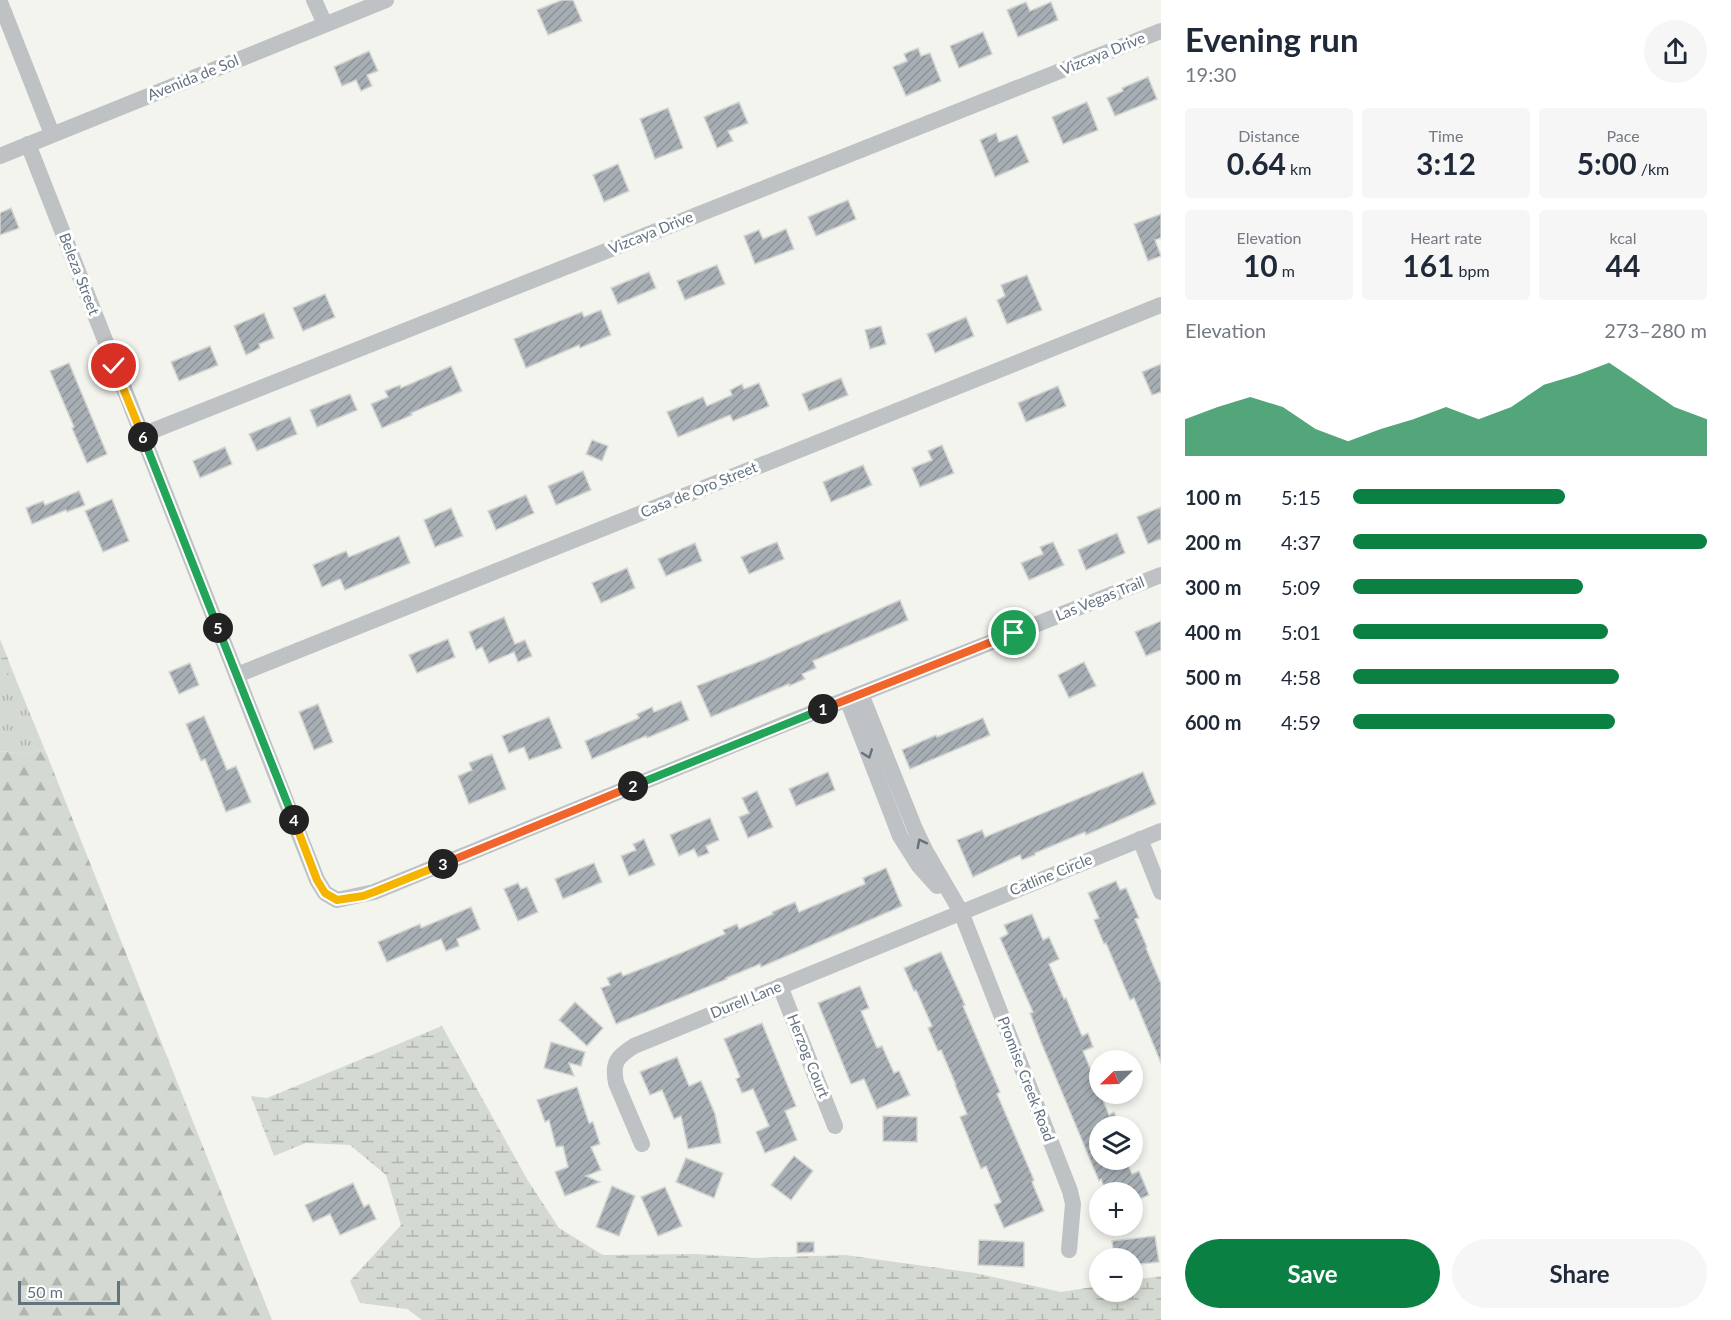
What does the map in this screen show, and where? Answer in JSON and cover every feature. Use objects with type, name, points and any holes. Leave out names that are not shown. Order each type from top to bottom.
[{"type":"street","points":[[314,0],[325,24]]},
{"type":"street","name":"Avenida de Sol","points":[[0,156],[386,0]]},
{"type":"street","points":[[0,2],[52,134]]},
{"type":"street","name":"Vizcaya Drive","points":[[142,435],[1161,31]]},
{"type":"street","name":"Beleza Street","points":[[28,144],[317,880],[325,893],[337,900]]},
{"type":"street","name":"Casa de Oro Street","points":[[237,675],[1161,305]]},
{"type":"street","name":"Las Vegas Trail","points":[[337,900],[374,892],[1161,575]]},
{"type":"street","name":"Promise Creek Road","points":[[854,697],[900,836],[919,866],[961,912],[1070,1191],[1073,1204],[1069,1250]]},
{"type":"street","name":"Catline Circle","points":[[961,912],[1161,831]]},
{"type":"street","points":[[1140,839],[1161,892]]},
{"type":"street","name":"Durell Lane","points":[[642,1144],[616,1083],[616,1062],[621,1055],[634,1046],[961,912]]},
{"type":"street","name":"Herzog Court","points":[[780,986],[836,1126]]},
{"type":"green space","points":[[0,639],[17,682],[0,670]]},
{"type":"green space","points":[[0,670],[17,682],[45,750],[27,754],[0,751]]},
{"type":"green space","points":[[45,750],[272,1320],[0,1320],[0,751],[27,754]]},
{"type":"green space","points":[[442,1026],[527,1179],[559,1228],[603,1255],[697,1254],[754,1258],[845,1255],[975,1273],[1061,1292],[1089,1288],[1089,1302],[1143,1302],[1143,1279],[1161,1276],[1161,1320],[422,1320],[407,1309],[360,1303],[350,1281],[401,1225],[386,1175],[350,1145],[306,1143],[274,1156],[251,1096],[267,1098]]},
{"type":"building","points":[[562,0],[573,0],[582,21],[548,35],[537,10]]},
{"type":"building","points":[[1026,2],[1030,11],[1051,2],[1058,20],[1018,37],[1007,10]]},
{"type":"building","points":[[983,32],[992,54],[959,68],[950,46]]},
{"type":"building","points":[[918,48],[921,56],[930,53],[941,81],[906,96],[893,67],[907,61],[904,54]]},
{"type":"building","points":[[369,51],[378,71],[367,75],[372,86],[361,91],[356,80],[342,86],[334,67]]},
{"type":"building","points":[[1148,77],[1157,99],[1115,116],[1107,98],[1123,91],[1122,88]]},
{"type":"building","points":[[739,102],[748,123],[728,131],[733,141],[717,148],[704,117]]},
{"type":"building","points":[[1087,102],[1098,130],[1063,144],[1052,117]]},
{"type":"building","points":[[668,108],[683,148],[655,159],[640,119]]},
{"type":"building","points":[[996,133],[999,142],[1017,135],[1029,162],[995,177],[980,140]]},
{"type":"building","points":[[618,164],[629,191],[604,202],[593,175]]},
{"type":"building","points":[[848,200],[856,219],[816,236],[808,217]]},
{"type":"building","points":[[11,208],[19,228],[0,235],[0,213]]},
{"type":"building","points":[[1161,214],[1161,238],[1155,240],[1161,256],[1148,261],[1134,224]]},
{"type":"building","points":[[786,229],[794,249],[755,264],[744,236],[759,230],[763,239]]},
{"type":"building","points":[[717,265],[725,284],[685,300],[677,281]]},
{"type":"building","points":[[649,272],[656,288],[618,304],[611,288]]},
{"type":"building","points":[[1027,275],[1042,310],[1007,324],[997,300],[1005,296],[1001,285]]},
{"type":"building","points":[[325,294],[335,317],[303,331],[293,308]]},
{"type":"building","points":[[601,310],[611,335],[580,348],[579,345],[526,368],[514,339],[582,312],[584,317]]},
{"type":"building","points":[[264,313],[274,338],[259,344],[260,348],[246,355],[234,326]]},
{"type":"building","points":[[966,317],[974,336],[935,353],[927,334]]},
{"type":"building","points":[[881,326],[886,344],[870,349],[865,330]]},
{"type":"building","points":[[210,346],[218,365],[179,381],[171,362]]},
{"type":"building","points":[[69,363],[107,454],[87,463],[50,371]]},
{"type":"building","points":[[1161,364],[1161,392],[1152,395],[1142,372]]},
{"type":"building","points":[[451,366],[462,391],[382,428],[371,404],[388,397],[385,391],[400,385],[401,388]]},
{"type":"building","points":[[841,378],[848,395],[809,411],[802,394]]},
{"type":"building","points":[[759,383],[769,406],[733,421],[730,415],[678,437],[667,412],[703,397],[707,406],[732,395],[730,390],[742,384],[744,389]]},
{"type":"building","points":[[1058,386],[1066,406],[1026,422],[1018,403]]},
{"type":"building","points":[[350,394],[357,410],[317,427],[310,410]]},
{"type":"building","points":[[290,417],[297,434],[257,451],[249,434]]},
{"type":"building","points":[[592,440],[608,446],[602,461],[586,454]]},
{"type":"building","points":[[942,445],[954,473],[920,487],[912,468],[932,460],[928,451]]},
{"type":"building","points":[[225,447],[232,464],[200,478],[193,461]]},
{"type":"building","points":[[863,465],[872,485],[831,502],[823,482]]},
{"type":"building","points":[[583,471],[591,490],[556,505],[548,486]]},
{"type":"building","points":[[79,491],[85,505],[32,524],[26,508],[43,501],[45,505]]},
{"type":"building","points":[[526,495],[534,513],[496,530],[488,511]]},
{"type":"building","points":[[112,499],[129,541],[103,552],[85,511]]},
{"type":"building","points":[[1161,507],[1161,539],[1148,544],[1137,517]]},
{"type":"building","points":[[451,508],[463,536],[435,547],[424,520]]},
{"type":"building","points":[[1117,533],[1125,553],[1086,570],[1078,550]]},
{"type":"building","points":[[399,536],[410,563],[345,590],[340,579],[322,587],[313,565],[346,551],[349,557]]},
{"type":"building","points":[[777,542],[784,559],[749,574],[741,557]]},
{"type":"building","points":[[1053,542],[1064,565],[1029,580],[1021,563],[1043,554],[1040,547]]},
{"type":"building","points":[[695,543],[702,561],[666,576],[658,559]]},
{"type":"building","points":[[627,568],[635,588],[601,603],[592,583]]},
{"type":"building","points":[[900,600],[908,620],[813,661],[816,668],[802,674],[805,679],[711,717],[697,686],[763,660]]},
{"type":"building","points":[[504,617],[515,644],[525,640],[532,656],[518,662],[514,652],[489,663],[482,647],[476,650],[469,632]]},
{"type":"building","points":[[1161,621],[1161,650],[1146,656],[1135,632]]},
{"type":"building","points":[[448,639],[455,657],[417,673],[409,655]]},
{"type":"building","points":[[1084,662],[1096,686],[1069,698],[1058,675]]},
{"type":"building","points":[[190,663],[199,685],[179,694],[169,672]]},
{"type":"building","points":[[681,701],[689,720],[592,759],[585,741],[639,718],[637,714],[652,707],[654,712]]},
{"type":"building","points":[[318,704],[333,742],[314,750],[299,712]]},
{"type":"building","points":[[204,716],[227,770],[236,766],[251,802],[226,812],[205,759],[201,761],[186,724]]},
{"type":"building","points":[[549,717],[562,748],[529,760],[524,747],[509,753],[502,736]]},
{"type":"building","points":[[983,718],[990,735],[910,769],[902,750]]},
{"type":"building","points":[[492,754],[506,789],[469,804],[458,776],[472,770],[469,763]]},
{"type":"building","points":[[828,772],[835,790],[796,806],[789,789]]},
{"type":"building","points":[[1143,772],[1156,804],[1022,860],[1020,855],[973,877],[957,840],[982,830],[985,837]]},
{"type":"building","points":[[757,791],[773,827],[748,838],[739,817],[749,813],[742,798]]},
{"type":"building","points":[[710,818],[719,840],[706,846],[709,853],[698,857],[694,849],[679,856],[670,835]]},
{"type":"building","points":[[644,839],[655,865],[629,876],[621,856],[636,850],[633,844]]},
{"type":"building","points":[[594,863],[602,882],[563,899],[555,879]]},
{"type":"building","points":[[886,868],[902,906],[761,967],[760,964],[616,1024],[601,988],[610,985],[607,978],[621,972],[623,976],[681,953],[725,934],[723,930],[737,924],[739,929],[795,902],[799,912],[865,884],[863,878]]},
{"type":"building","points":[[1116,881],[1120,890],[1126,888],[1139,918],[1135,919],[1161,984],[1161,1063],[1134,998],[1130,1000],[1094,920],[1099,918],[1088,893]]},
{"type":"building","points":[[518,883],[521,889],[527,887],[538,912],[518,921],[504,889]]},
{"type":"building","points":[[471,907],[480,929],[457,939],[459,946],[446,951],[441,939],[387,962],[378,942],[420,924],[421,928]]},
{"type":"building","points":[[1032,914],[1043,940],[1049,937],[1059,959],[1049,964],[1064,999],[1066,998],[1082,1036],[1088,1033],[1093,1047],[1083,1051],[1089,1066],[1089,1104],[1105,1104],[1109,1115],[1114,1112],[1116,1116],[1089,1116],[1089,1157],[1041,1042],[1030,1013],[1033,1012],[1000,938],[1008,934],[1004,925]]},
{"type":"building","points":[[941,952],[1000,1092],[997,1094],[1034,1180],[1032,1182],[1044,1211],[1004,1228],[994,1205],[1001,1202],[986,1166],[981,1169],[960,1117],[967,1114],[956,1085],[941,1050],[938,1051],[928,1028],[932,1026],[904,968]]},
{"type":"building","points":[[860,986],[869,1008],[861,1011],[877,1048],[882,1046],[894,1073],[899,1071],[910,1095],[877,1109],[864,1079],[851,1084],[818,1003]]},
{"type":"building","points":[[575,1002],[603,1028],[587,1046],[559,1020]]},
{"type":"building","points":[[762,1023],[796,1106],[785,1111],[797,1140],[765,1153],[756,1132],[769,1126],[753,1089],[742,1093],[736,1079],[740,1077],[724,1039]]},
{"type":"building","points":[[551,1042],[585,1052],[581,1066],[569,1063],[574,1076],[544,1068]]},
{"type":"building","points":[[677,1057],[689,1086],[701,1081],[715,1114],[721,1143],[688,1149],[681,1116],[674,1119],[662,1090],[650,1095],[640,1072]]},
{"type":"building","points":[[577,1087],[589,1123],[593,1122],[600,1144],[591,1147],[601,1170],[586,1176],[600,1182],[565,1196],[555,1172],[568,1167],[563,1146],[556,1147],[549,1120],[545,1122],[537,1100]]},
{"type":"building","points":[[883,1116],[917,1117],[917,1142],[883,1141]]},
{"type":"building","points":[[794,1156],[813,1171],[791,1200],[771,1185]]},
{"type":"building","points":[[686,1158],[723,1173],[714,1198],[676,1182]]},
{"type":"building","points":[[1094,1170],[1130,1170],[1132,1174],[1139,1171],[1149,1195],[1143,1197],[1143,1182],[1102,1182],[1101,1179],[1099,1181]]},
{"type":"building","points":[[353,1183],[364,1207],[369,1204],[376,1219],[340,1235],[330,1214],[313,1222],[305,1205]]},
{"type":"building","points":[[612,1186],[635,1196],[619,1236],[596,1227]]},
{"type":"building","points":[[665,1187],[682,1226],[658,1236],[641,1197]]},
{"type":"building","points":[[1155,1236],[1159,1262],[1143,1264],[1143,1248],[1113,1248],[1112,1241]]},
{"type":"building","points":[[979,1240],[1024,1242],[1024,1267],[978,1265]]},
{"type":"building","points":[[797,1242],[814,1242],[814,1252],[797,1253]]},
{"type":"route","points":[[114,366],[317,880],[325,893],[337,900],[374,892],[1014,633]]}]
